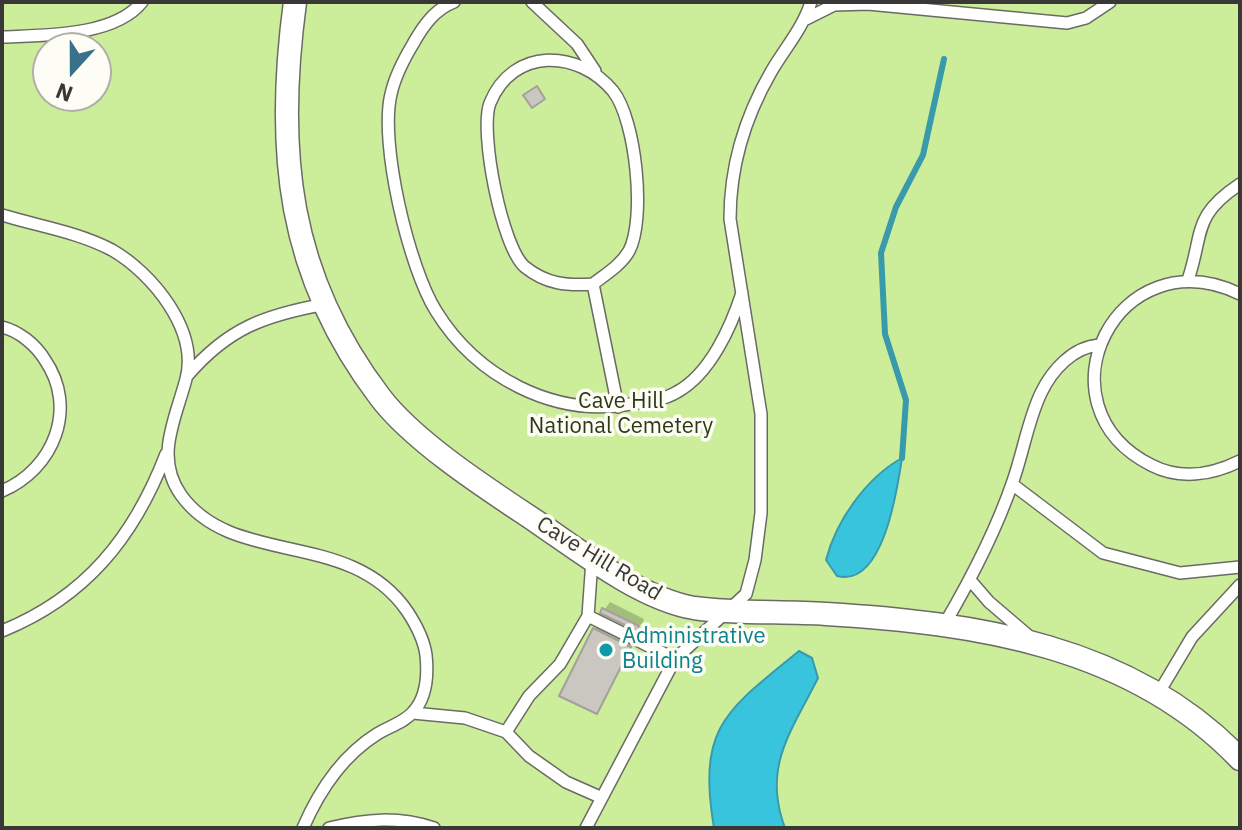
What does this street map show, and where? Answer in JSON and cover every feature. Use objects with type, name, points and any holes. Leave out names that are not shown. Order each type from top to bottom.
[{"type":"street","name":"Cave Hill Road","points":[[295,2],[288,104],[289,180],[304,255],[344,341],[381,398],[409,426],[466,471],[592,559],[670,601],[695,608],[944,625],[1034,640],[1116,670],[1158,694],[1240,759]]},
{"type":"lane","points":[[2,37],[87,31],[134,12],[142,2]]},
{"type":"lane","points":[[454,2],[442,6],[420,31],[409,50],[391,94],[389,125],[399,203],[434,308],[451,333],[477,360],[512,385],[548,400],[590,407],[618,407],[677,393],[696,378],[711,359],[735,317],[743,292]]},
{"type":"lane","points":[[532,2],[577,44],[616,95],[630,127],[636,201],[636,232],[628,252],[613,269],[593,284],[568,285],[546,281],[522,265],[505,233],[487,137],[489,105],[509,76],[536,61],[565,60],[596,71]]},
{"type":"lane","points":[[586,828],[675,659],[746,594],[755,560],[761,513],[761,414],[730,219],[730,187],[737,151],[769,75],[806,19],[811,2]]},
{"type":"lane","points":[[806,19],[834,5],[868,4],[1067,23],[1086,18],[1110,2]]},
{"type":"lane","points":[[1188,280],[1198,228],[1217,200],[1240,184]]},
{"type":"lane","points":[[2,215],[72,233],[113,251],[151,283],[173,311],[184,336],[187,376],[166,454],[149,499],[99,568],[35,618],[2,631]]},
{"type":"lane","points":[[1240,294],[1219,284],[1188,280],[1159,286],[1133,299],[1112,320],[1099,345],[1094,375],[1098,406],[1112,434],[1133,456],[1160,470],[1191,475],[1221,470],[1240,461]]},
{"type":"lane","points":[[593,284],[618,407]]},
{"type":"lane","points":[[187,376],[206,354],[234,332],[292,310],[326,304]]},
{"type":"lane","points":[[2,327],[38,348],[54,373],[62,400],[58,433],[43,461],[21,483],[2,491]]},
{"type":"lane","points":[[944,625],[970,580],[1012,484],[1041,393],[1058,368],[1082,346],[1099,345]]},
{"type":"lane","points":[[166,454],[181,495],[218,526],[237,537],[328,557],[370,574],[396,596],[415,622],[426,653],[427,687],[413,713],[374,736],[338,768],[316,799],[303,828]]},
{"type":"lane","points":[[1012,484],[1103,553],[1180,573],[1240,567]]},
{"type":"lane","points":[[506,732],[529,696],[560,664],[588,616],[592,559]]},
{"type":"lane","points":[[970,580],[989,602],[1034,640]]},
{"type":"lane","points":[[1158,694],[1192,637],[1240,585]]},
{"type":"lane","points":[[588,616],[675,659]]},
{"type":"lane","points":[[413,713],[465,718],[506,732],[529,756],[566,782],[600,797]]},
{"type":"lane","points":[[329,828],[365,820],[409,819],[434,828]]},
{"type":"green space","name":"Cave Hill National Cemetery","points":[[2,2],[1240,2],[1240,828],[2,828]]},
{"type":"water","points":[[902,458],[891,513],[876,553],[866,567],[853,576],[837,576],[826,560],[837,530],[865,489]]},
{"type":"water","points":[[799,651],[812,658],[818,678],[790,733],[778,768],[779,806],[785,828],[714,828],[710,766],[714,743],[723,724],[736,706]]},
{"type":"building","points":[[537,86],[545,99],[532,108],[523,95]]},
{"type":"building","points":[[602,608],[639,626],[637,631],[600,613]]},
{"type":"building","name":"Administrative Building","points":[[593,628],[631,647],[597,714],[559,696]]},
{"type":"waterway","points":[[902,458],[906,400],[885,334],[881,253],[896,207],[923,155],[944,59]]},
{"type":"place","name":"Administrative Building","points":[[606,650]]}]
